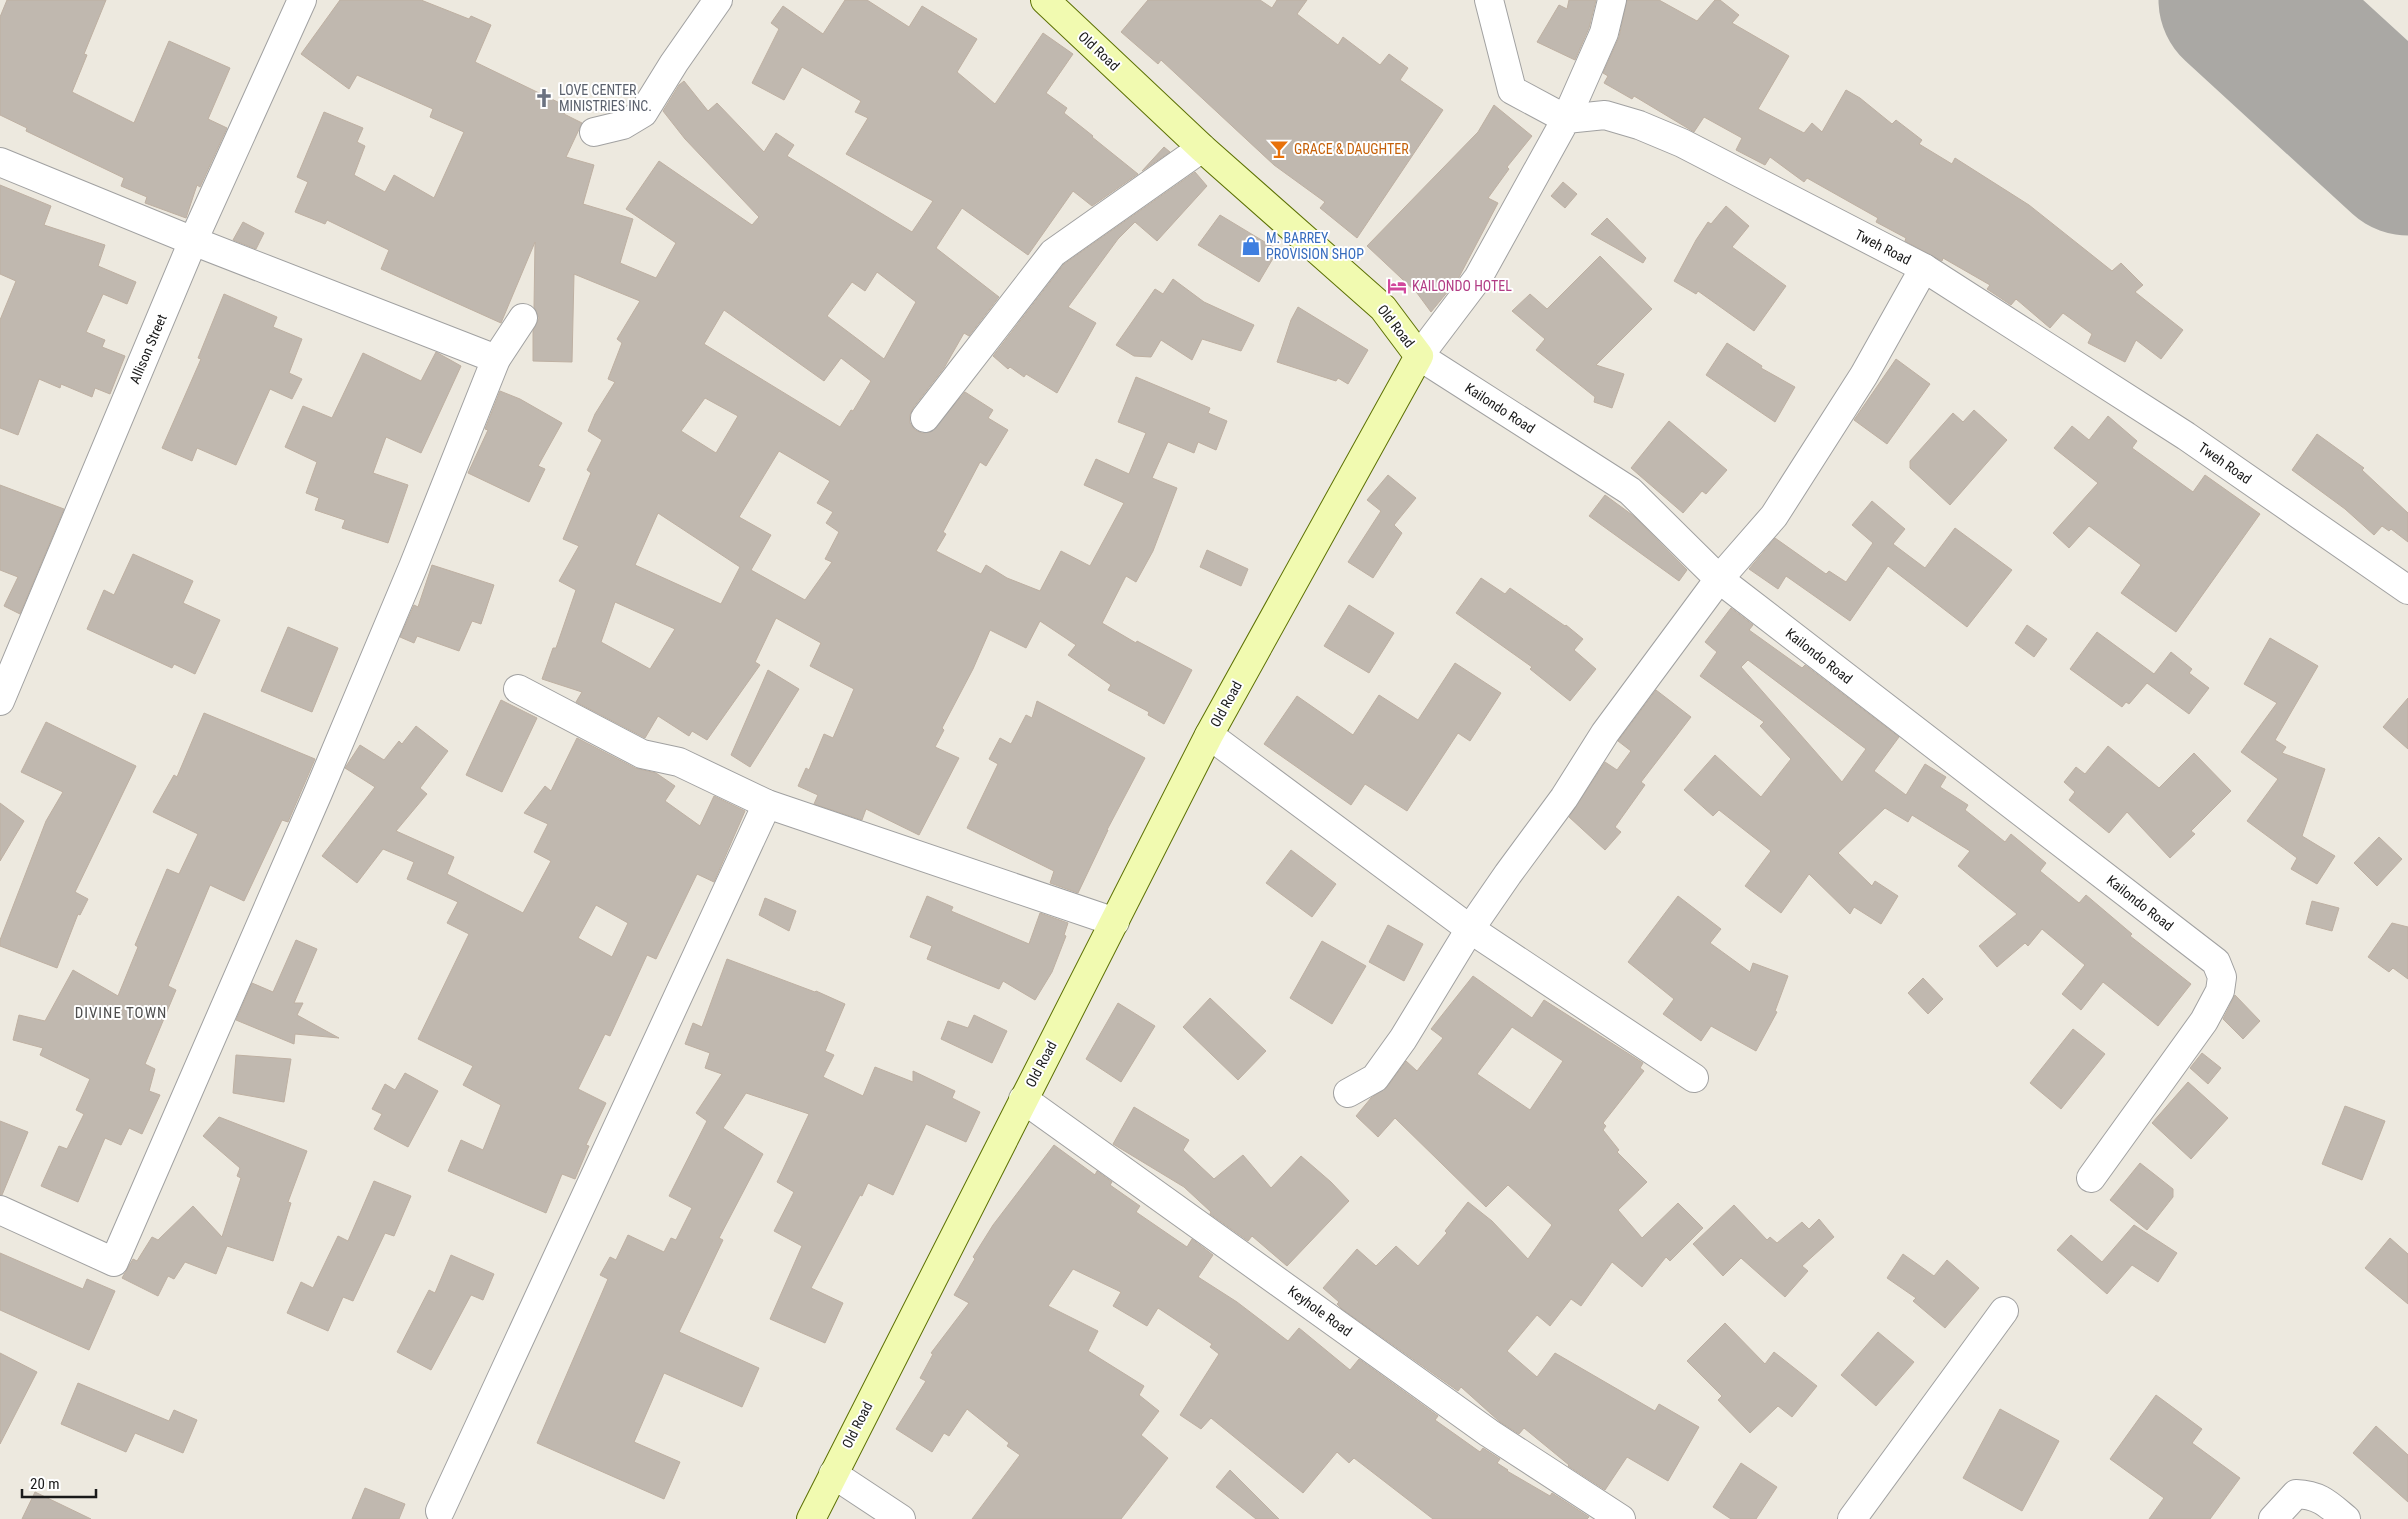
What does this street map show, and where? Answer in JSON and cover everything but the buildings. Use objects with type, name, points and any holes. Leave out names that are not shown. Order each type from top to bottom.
[{"type":"street","name":"Allison Street","points":[[0,701],[193,242],[302,0]]},
{"type":"street","points":[[594,132],[624,126],[643,113],[718,0]]},
{"type":"street","name":"Old Road","points":[[811,1519],[832,1474],[1209,735],[1419,356],[1383,308],[1202,148],[1045,0]]},
{"type":"street","points":[[1489,0],[1512,90],[1566,118]]},
{"type":"street","points":[[1419,356],[1478,278],[1566,118],[1604,33],[1612,0]]},
{"type":"street","name":"Tweh Road","points":[[1566,118],[1605,115],[1639,125],[1682,142],[1924,268],[2186,436],[2408,590]]},
{"type":"street","points":[[925,418],[1052,253],[1202,148]]},
{"type":"street","points":[[0,162],[193,242],[496,359]]},
{"type":"street","points":[[1348,1093],[1375,1078],[1403,1039],[1470,929],[1564,798],[1605,733],[1719,579],[1774,516],[1864,375],[1924,268]]},
{"type":"street","points":[[0,1210],[114,1262],[318,793],[413,566],[496,359],[523,318]]},
{"type":"street","name":"Kailondo Road","points":[[1419,356],[1630,491],[1719,579],[2216,962],[2222,977],[2220,991],[2204,1020],[2091,1178]]},
{"type":"street","points":[[518,689],[642,754],[678,762],[767,804],[1115,922]]},
{"type":"street","points":[[1209,735],[1470,929],[1694,1078]]},
{"type":"street","points":[[440,1511],[767,804]]},
{"type":"street","name":"Keyhole Road","points":[[1023,1099],[1489,1433],[1621,1519]]},
{"type":"street","points":[[1852,1519],[2004,1310]]},
{"type":"street","points":[[832,1474],[901,1519]]},
{"type":"street","points":[[2273,1519],[2296,1494],[2308,1494],[2321,1498],[2346,1519]]},
{"type":"runway","points":[[2241,0],[2408,153]]},
{"type":"place","name":"LOVE CENTER MINISTRIES INC.","points":[[544,98]]},
{"type":"place","name":"GRACE & DAUGHTER","points":[[1279,149]]},
{"type":"place","name":"M. BARREY PROVISION SHOP","points":[[1251,246]]},
{"type":"place","name":"KAILONDO HOTEL","points":[[1397,286]]},
{"type":"district","name":"DIVINE TOWN","points":[[121,1013]]}]
